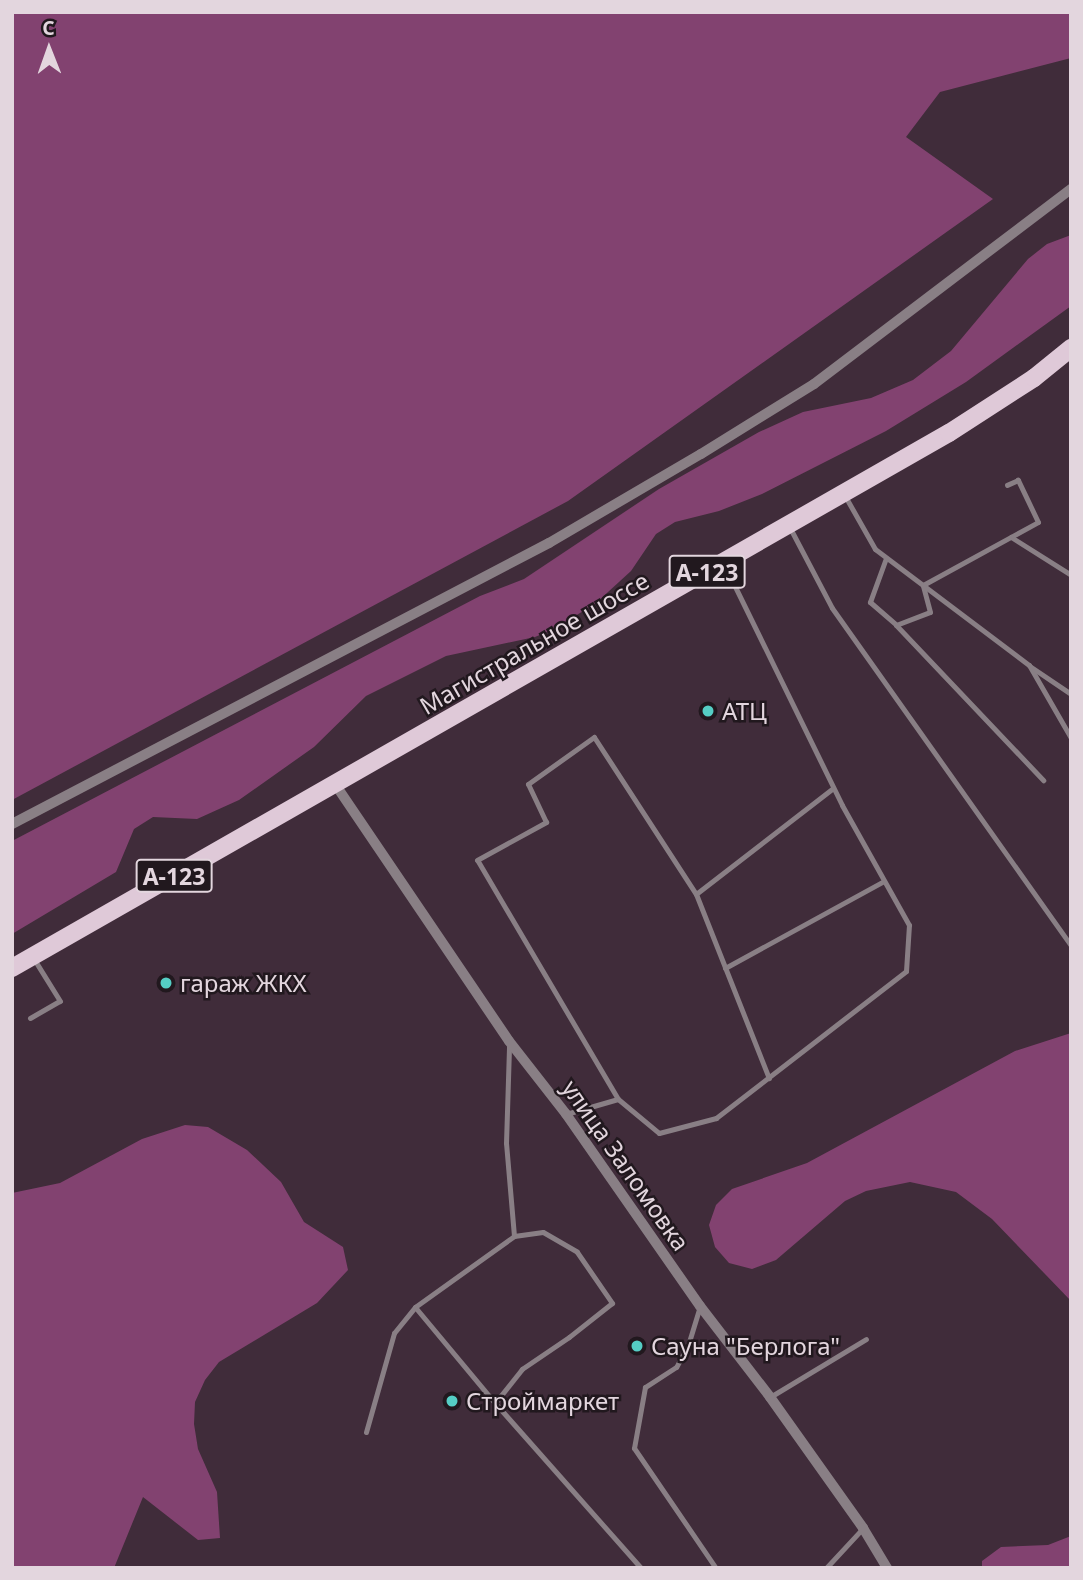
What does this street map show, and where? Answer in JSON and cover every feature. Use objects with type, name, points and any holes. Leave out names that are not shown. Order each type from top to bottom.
[{"type":"main road","name":"Магистральное шоссе","points":[[12,968],[949,433],[1034,378],[1071,348]]},
{"type":"street","points":[[12,824],[549,543],[701,454],[814,384],[1071,189]]},
{"type":"street","name":"улица Заломовка","points":[[335,784],[509,1041],[566,1114],[700,1306],[770,1397],[863,1528],[887,1568]]},
{"type":"lane","points":[[923,585],[1038,522],[1018,480],[1007,485]]},
{"type":"lane","points":[[843,493],[875,549],[1071,694]]},
{"type":"lane","points":[[788,525],[832,608],[1071,946]]},
{"type":"lane","points":[[1011,537],[1071,575]]},
{"type":"lane","points":[[886,558],[870,602],[896,625],[1043,779]]},
{"type":"lane","points":[[723,563],[833,788],[909,925],[906,971],[769,1078],[716,1118],[659,1133],[618,1099],[477,860],[546,822],[528,784],[594,737],[696,894],[769,1078]]},
{"type":"lane","points":[[896,625],[930,612],[923,585]]},
{"type":"lane","points":[[1029,665],[1071,738]]},
{"type":"lane","points":[[696,894],[833,788]]},
{"type":"lane","points":[[725,968],[884,881]]},
{"type":"lane","points":[[30,1018],[60,1001],[32,956]]},
{"type":"lane","points":[[509,1041],[506,1143],[514,1236]]},
{"type":"lane","points":[[566,1114],[618,1099]]},
{"type":"lane","points":[[366,1432],[394,1333],[415,1307],[514,1236],[543,1231],[577,1252],[612,1303],[569,1338],[522,1368],[495,1403]]},
{"type":"lane","points":[[700,1306],[690,1343],[676,1367],[645,1387],[634,1448],[716,1568]]},
{"type":"lane","points":[[415,1307],[495,1403],[641,1568]]},
{"type":"lane","points":[[770,1397],[866,1339]]},
{"type":"lane","points":[[826,1568],[863,1528]]},
{"type":"shaded area","points":[[12,12],[1071,12],[1071,58],[940,92],[906,137],[993,199],[568,501],[12,800]]},
{"type":"shaded area","points":[[1071,235],[1071,306],[966,382],[886,431],[762,494],[719,511],[675,522],[656,534],[631,571],[596,603],[556,628],[535,637],[446,656],[366,696],[314,747],[239,800],[197,819],[153,817],[134,829],[116,872],[12,934],[12,841],[480,596],[524,579],[659,489],[759,432],[803,412],[871,398],[913,380],[951,351],[1028,259],[1047,244]]},
{"type":"shaded area","points":[[1071,1033],[1071,1301],[992,1219],[956,1192],[910,1182],[866,1191],[845,1201],[776,1260],[752,1269],[729,1263],[715,1247],[709,1225],[716,1205],[732,1189],[807,1163],[1015,1051]]},
{"type":"shaded area","points":[[185,1125],[208,1127],[247,1150],[281,1182],[304,1222],[343,1247],[348,1270],[317,1303],[219,1362],[205,1380],[195,1402],[194,1424],[198,1449],[217,1492],[220,1538],[198,1540],[143,1497],[114,1568],[12,1568],[12,1193],[60,1183],[142,1139]]},
{"type":"shaded area","points":[[1071,1536],[1071,1568],[982,1568],[982,1561],[1001,1547],[1048,1545]]},
{"type":"place","name":"АТЦ","points":[[708,711]]},
{"type":"place","name":"гараж ЖКХ","points":[[166,983]]},
{"type":"place","name":"Сауна \"Берлога\"","points":[[637,1346]]},
{"type":"place","name":"Строймаркет","points":[[452,1401]]}]
